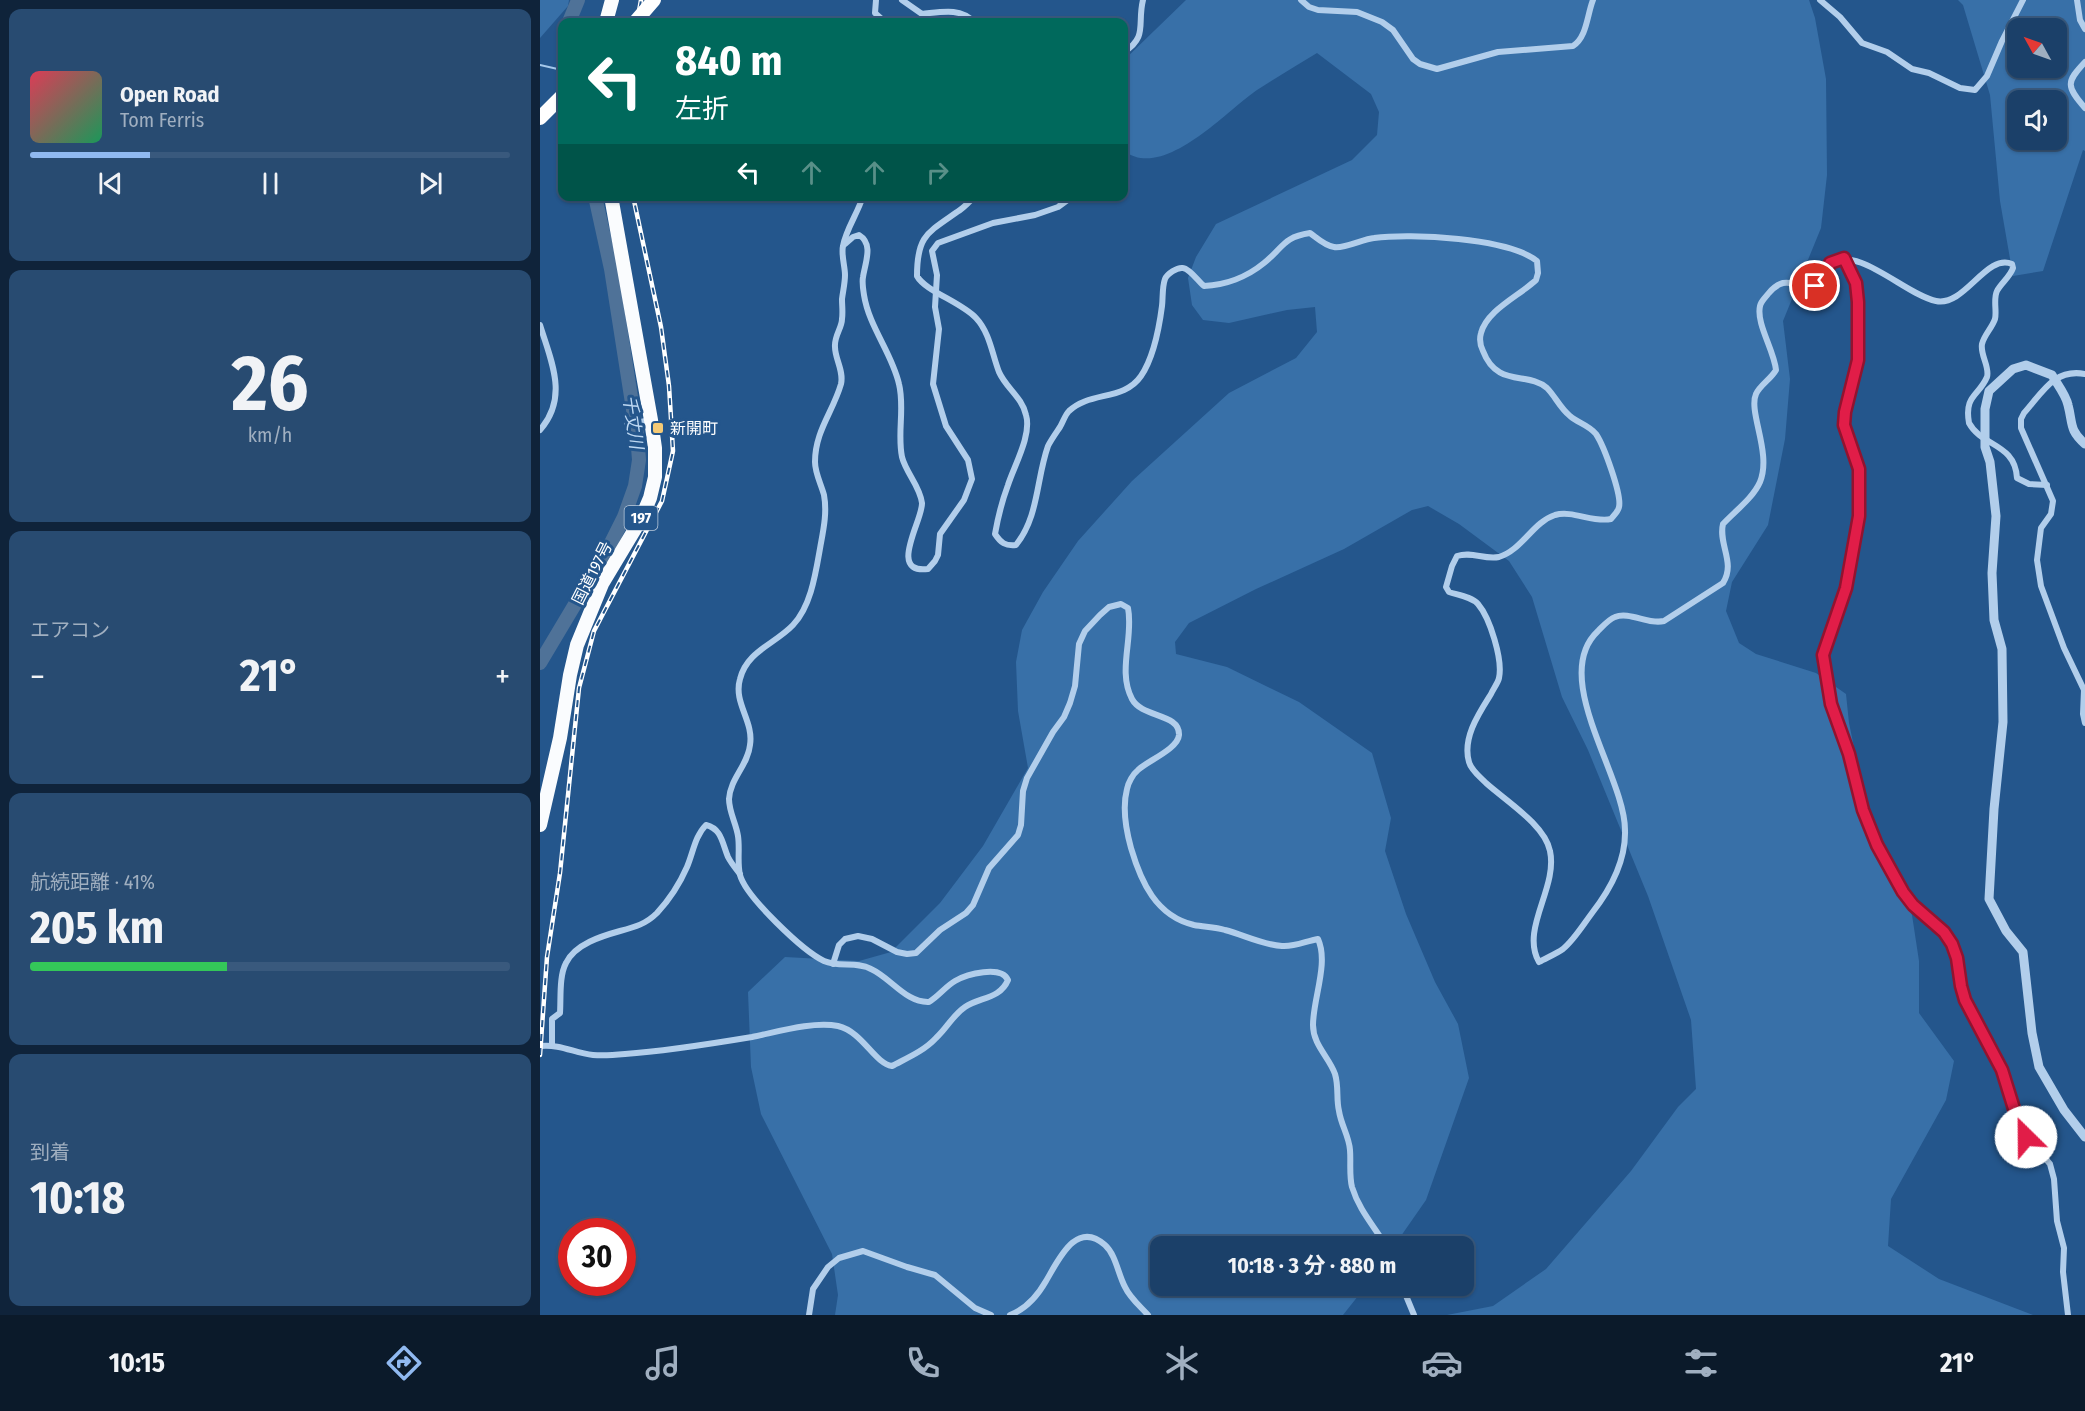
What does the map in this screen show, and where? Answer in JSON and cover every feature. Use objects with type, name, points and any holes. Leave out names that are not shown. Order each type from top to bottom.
[{"type":"highway","points":[[607,18],[612,0]]},
{"type":"highway","points":[[638,18],[654,0]]},
{"type":"highway","points":[[540,118],[558,100]]},
{"type":"highway","name":"国道197号","points":[[540,825],[560,738],[577,645],[602,584],[641,519],[650,498],[655,477],[655,448],[648,421],[612,201]]},
{"type":"street","points":[[877,0],[875,13],[881,18]]},
{"type":"street","points":[[902,0],[922,14],[948,11],[968,15],[971,18]]},
{"type":"street","points":[[1128,49],[1140,37],[1143,0]]},
{"type":"street","points":[[1301,0],[1309,7],[1318,10],[1357,12],[1382,22],[1393,30],[1413,59],[1420,64],[1437,69],[1498,52],[1573,46],[1579,42],[1583,34],[1593,0]]},
{"type":"street","points":[[1820,0],[1862,43],[1887,52],[1912,69],[1929,73],[1970,91],[1975,90],[1987,76],[2002,40],[2023,0]]},
{"type":"street","points":[[2077,0],[2080,20],[2085,28]]},
{"type":"street","points":[[2085,62],[2072,76],[2070,82],[2075,95],[2085,108]]},
{"type":"street","points":[[740,875],[738,834],[729,799],[735,779],[749,753],[751,736],[740,704],[738,686],[743,670],[755,653],[786,631],[802,612],[813,579],[823,533],[826,505],[814,465],[819,435],[841,383],[841,368],[835,347],[842,322],[845,278],[843,247],[861,201]]},
{"type":"street","points":[[969,201],[926,234],[917,261],[916,276],[925,286],[971,313],[981,325],[989,340],[1000,375],[1018,396],[1027,416],[1020,454],[1000,510],[995,534],[1000,542],[1008,546],[1016,545],[1025,533],[1033,514],[1049,445],[1069,411],[1090,400],[1124,391],[1134,385],[1140,377],[1149,359],[1158,329],[1164,280],[1172,272],[1185,268],[1204,286],[1217,286],[1253,271],[1266,262],[1280,246],[1296,235],[1310,233],[1327,245],[1336,248],[1375,237],[1465,239],[1519,252],[1537,261],[1536,280],[1494,314],[1480,333],[1479,342],[1493,367],[1503,374],[1540,383],[1548,389],[1570,416],[1590,428],[1596,435],[1616,480],[1619,507],[1611,519],[1604,520],[1566,514],[1555,515],[1515,548],[1499,557],[1467,553],[1457,556],[1446,587],[1449,592],[1478,603],[1493,631],[1498,658],[1499,679],[1470,735],[1469,763],[1478,776],[1538,827],[1550,851],[1550,872],[1533,941],[1533,949],[1539,962],[1566,946],[1597,906],[1614,878],[1622,859],[1625,841],[1622,806],[1592,725],[1583,690],[1582,663],[1587,646],[1594,634],[1616,616],[1656,623],[1664,621],[1723,583],[1728,575],[1722,529],[1755,491],[1761,480],[1764,464],[1754,404],[1755,396],[1776,369],[1775,357],[1760,318],[1760,306],[1775,286],[1794,282],[1820,285],[1830,263],[1844,258],[1877,270],[1912,292],[1937,302],[1948,302],[1994,266],[2002,263],[2012,264],[2012,273],[1997,291],[1995,319],[1982,345],[1982,354],[1988,372],[1971,397],[1969,423],[1971,427],[2010,456],[2016,465],[2017,478],[2029,484],[2047,485]]},
{"type":"street","points":[[843,247],[853,237],[859,235],[866,243],[867,260],[862,278],[864,295],[873,323],[899,382],[902,406],[902,457],[922,503],[919,520],[909,544],[909,559],[911,565],[928,569],[938,555],[940,534],[964,500],[972,479],[968,460],[946,426],[933,384],[939,328],[935,307],[937,274],[932,251],[938,243],[993,223],[1043,213],[1066,201]]},
{"type":"street","points":[[1844,258],[1856,283],[1858,302],[1858,360],[1844,425],[1859,469],[1859,516],[1846,588],[1823,655],[1831,704],[1849,754],[1863,810],[1877,845],[1903,892],[1913,905],[1944,932],[1952,944],[1965,1000],[2002,1070],[2020,1128],[2050,1164],[2054,1179],[2057,1221],[2064,1248],[2063,1272],[2068,1315]]},
{"type":"street","points":[[540,325],[553,364],[556,389],[552,412],[540,430]]},
{"type":"street","points":[[2085,444],[2075,436],[2070,424],[2068,404],[2052,375],[2026,365],[2013,369],[1989,391],[1985,447],[1990,462],[1996,516],[1992,573],[1994,620],[2002,649],[2003,722],[1994,808],[1989,899],[2006,930],[2023,952],[2032,1033],[2039,1067],[2064,1110],[2085,1137]]},
{"type":"street","points":[[2085,374],[2065,373],[2054,379],[2021,419],[2021,428],[2053,501],[2052,514],[2041,528],[2038,537],[2037,560],[2041,586],[2064,648],[2084,690],[2085,723]]},
{"type":"street","points":[[627,425],[648,421]]},
{"type":"street","points":[[832,964],[839,945],[845,939],[858,936],[872,939],[907,954],[916,952],[973,905],[988,868],[1018,835],[1021,825],[1023,791],[1027,778],[1070,703],[1075,686],[1079,644],[1085,631],[1109,607],[1120,604],[1128,608],[1130,621],[1126,663],[1130,695],[1138,706],[1150,714],[1173,721],[1179,733],[1178,740],[1170,748],[1137,770],[1127,787],[1125,820],[1130,845],[1145,888],[1166,912],[1193,925],[1221,928],[1260,942],[1281,946],[1318,939],[1321,963],[1313,1024],[1314,1035],[1319,1048],[1336,1075],[1338,1109],[1349,1138],[1351,1183],[1365,1216],[1379,1236]]},
{"type":"street","points":[[540,1046],[552,1044],[592,1055],[624,1054],[684,1048],[792,1029],[836,1026],[848,1029],[855,1034],[884,1062],[892,1066],[928,1045],[959,1011],[975,1001],[997,994],[1008,980],[1000,972],[971,975],[955,981],[935,998],[924,1002],[911,998],[872,969],[856,964],[832,964],[814,955],[784,930],[749,892],[730,860],[718,831],[706,825],[700,831],[677,887],[657,913],[645,924],[605,935],[579,948],[566,962],[560,1013],[552,1019],[552,1044]]},
{"type":"street","points":[[1010,1315],[1030,1301],[1047,1280],[1062,1254],[1072,1242],[1081,1238],[1096,1239],[1106,1246],[1112,1253],[1125,1288],[1148,1315]]},
{"type":"street","points":[[809,1315],[813,1289],[828,1267],[839,1258],[863,1251],[935,1275],[975,1308],[991,1315]]},
{"type":"street","points":[[1406,1296],[1414,1315]]},
{"type":"shaded area","points":[[540,0],[569,0],[568,6],[540,38]]},
{"type":"shaded area","points":[[1186,0],[1809,0],[1815,18],[1826,79],[1827,175],[1821,228],[1783,321],[1790,379],[1785,439],[1768,525],[1732,582],[1726,611],[1739,643],[1756,654],[1816,673],[1846,694],[1849,723],[1870,824],[1912,915],[1919,961],[1919,1013],[1954,1061],[1946,1100],[1891,1199],[1888,1246],[1939,1279],[2033,1315],[1447,1315],[1493,1306],[1546,1269],[1631,1171],[1678,1107],[1696,1089],[1691,1020],[1648,896],[1588,750],[1562,697],[1532,597],[1509,561],[1459,524],[1428,506],[1412,510],[1344,549],[1256,589],[1189,623],[1175,642],[1176,654],[1227,667],[1299,702],[1372,753],[1391,818],[1385,851],[1406,914],[1435,982],[1458,1024],[1469,1078],[1426,1200],[1401,1236],[1150,1236],[1150,1296],[1358,1296],[1343,1315],[835,1315],[838,1295],[832,1254],[761,1114],[751,1067],[748,992],[785,957],[859,961],[891,952],[940,903],[983,846],[1028,768],[1018,711],[1016,662],[1022,630],[1043,592],[1078,541],[1132,481],[1229,393],[1296,358],[1317,332],[1315,307],[1287,310],[1229,323],[1203,320],[1192,305],[1188,278],[1196,257],[1216,224],[1352,160],[1377,135],[1379,112],[1371,94],[1317,53],[1257,90],[1194,140],[1157,157],[1140,158],[1128,153],[1128,56]]},
{"type":"shaded area","points":[[1958,0],[2085,0],[2085,151],[2083,150],[2043,271],[2013,276],[2000,201],[1990,95],[1963,5]]},
{"type":"waterway","name":"千丈川","points":[[571,18],[578,0]]},
{"type":"waterway","points":[[540,65],[558,69]]},
{"type":"waterway","name":"千丈川","points":[[540,663],[608,549],[624,517],[635,486],[639,460],[611,269],[596,201]]},
{"type":"railway","points":[[638,18],[641,0]]},
{"type":"railway","points":[[540,1055],[547,957],[560,873],[579,688],[594,631],[662,501],[673,451],[669,386],[661,327],[634,201]]},
{"type":"place","name":"新開町","points":[[658,428]]},
{"type":"route","points":[[1815,286],[1820,285],[1823,281],[1830,263],[1844,258],[1856,283],[1858,302],[1858,360],[1844,425],[1859,469],[1859,516],[1846,588],[1823,655],[1831,704],[1849,754],[1863,810],[1877,845],[1903,892],[1913,905],[1944,932],[1952,944],[1965,1000],[2002,1070],[2020,1128],[2026,1137]]}]
